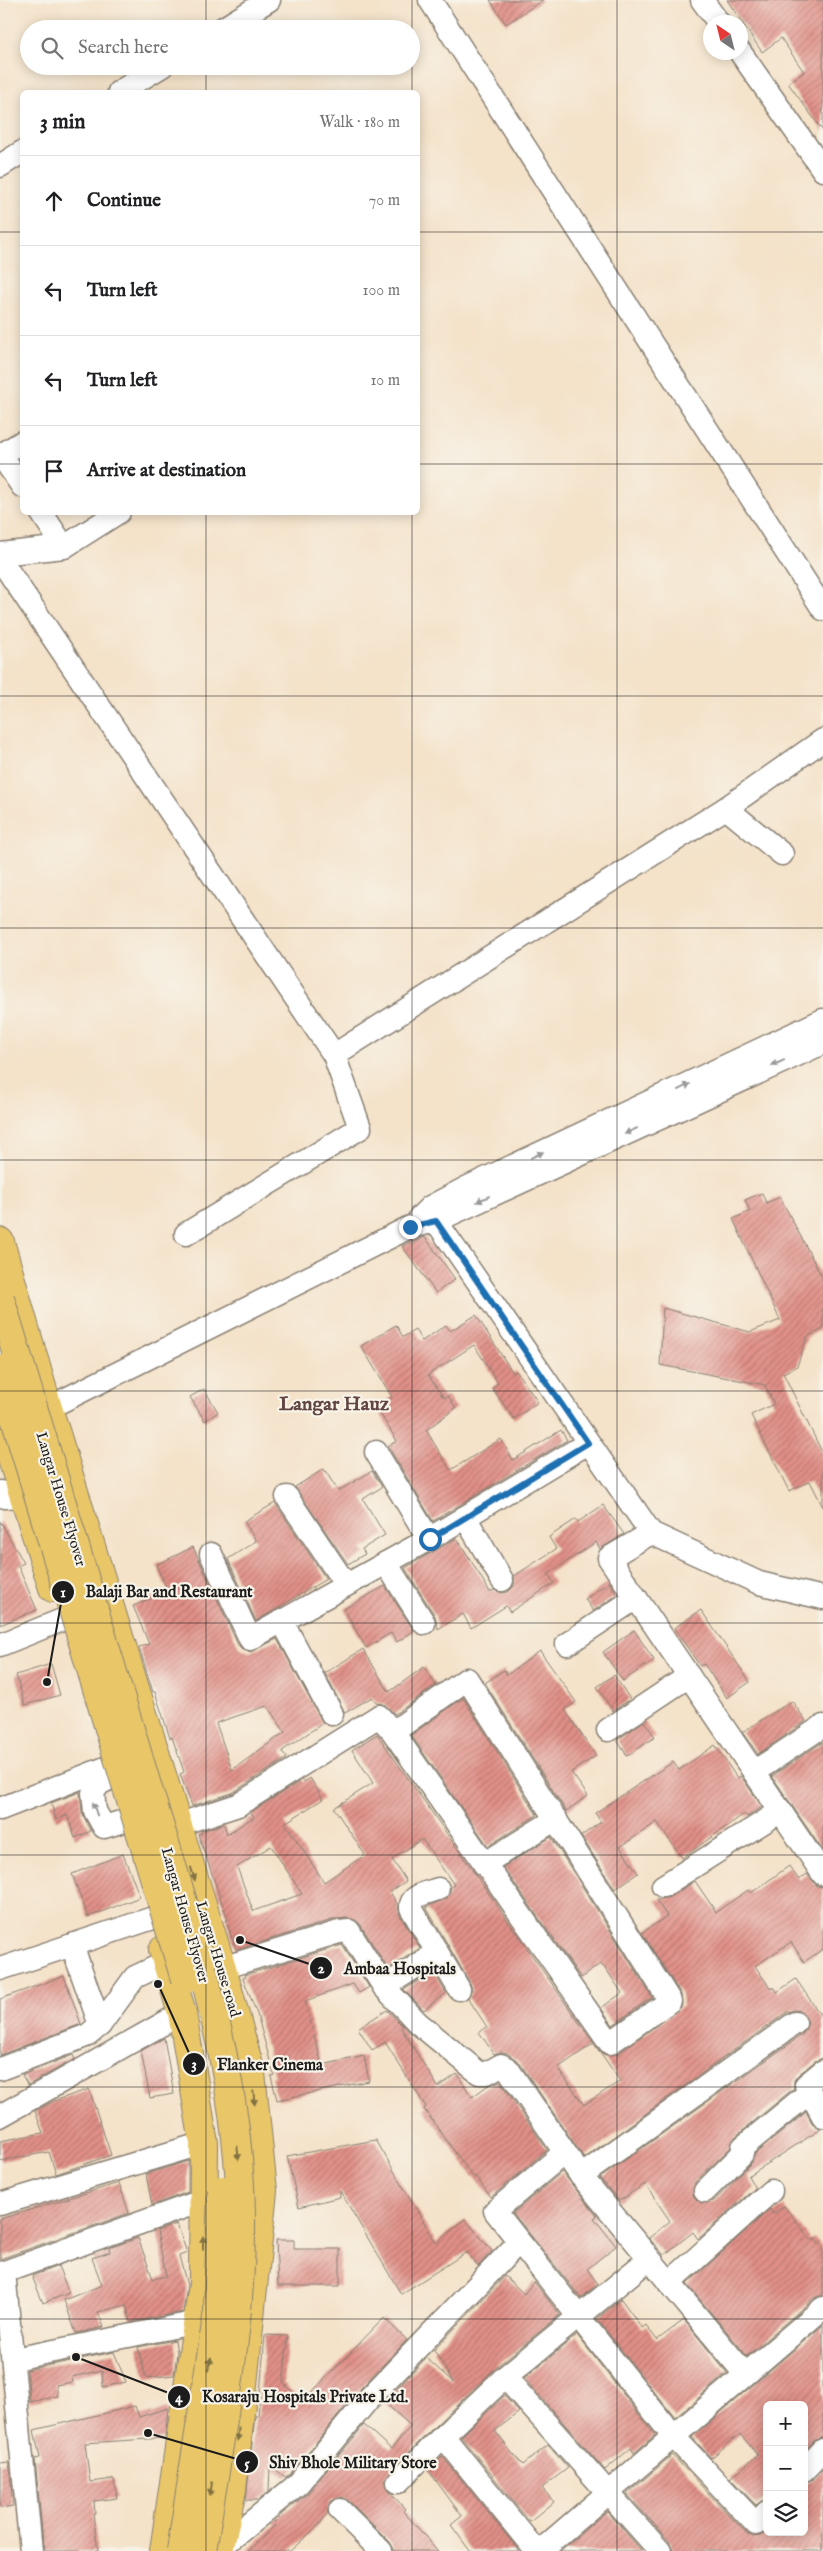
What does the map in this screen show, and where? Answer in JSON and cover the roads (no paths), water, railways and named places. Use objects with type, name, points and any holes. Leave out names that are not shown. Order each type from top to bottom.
[{"type":"main road","name":"Langar House road","points":[[0,1242],[4,1286],[48,1408],[222,1968],[251,2073],[263,2191],[232,2490],[216,2550]]},
{"type":"main road","name":"Langar House Flyover","points":[[4,1286],[218,2032],[232,2102],[240,2173],[241,2245],[216,2550]]},
{"type":"main road","name":"Langar House Flyover","points":[[0,1369],[186,1982],[215,2105],[222,2174],[218,2310],[181,2551]]},
{"type":"main road","points":[[1,1427],[12,1494],[59,1609],[167,1962],[184,2022],[204,2143],[203,2284],[164,2551]]},
{"type":"main road","points":[[59,1609],[101,1579]]},
{"type":"main road","points":[[184,2022],[235,2016]]},
{"type":"street","points":[[237,20],[269,0]]},
{"type":"street","points":[[430,0],[823,609]]},
{"type":"street","points":[[702,0],[713,15]]},
{"type":"street","points":[[746,60],[823,170]]},
{"type":"street","points":[[122,90],[147,75]]},
{"type":"street","points":[[0,166],[20,153]]},
{"type":"street","points":[[20,443],[1,455],[20,483]]},
{"type":"street","points":[[43,515],[64,547]]},
{"type":"street","points":[[0,554],[64,547],[114,515]]},
{"type":"street","points":[[0,558],[334,1054],[360,1128],[186,1234]]},
{"type":"street","points":[[334,1054],[726,808],[823,740]]},
{"type":"street","points":[[726,808],[782,854]]},
{"type":"street","points":[[48,1408],[823,1020]]},
{"type":"street","points":[[433,1214],[823,1043]]},
{"type":"street","points":[[433,1214],[651,1533],[759,1583],[823,1598]]},
{"type":"street","points":[[211,1554],[250,1639],[430,1539],[588,1443]]},
{"type":"street","points":[[376,1452],[430,1539]]},
{"type":"street","points":[[286,1497],[346,1585]]},
{"type":"street","points":[[465,1517],[502,1580]]},
{"type":"street","points":[[651,1533],[609,1558],[823,1874]]},
{"type":"street","points":[[386,1563],[424,1623]]},
{"type":"street","points":[[567,1644],[636,1598]]},
{"type":"street","points":[[0,1645],[59,1609]]},
{"type":"street","points":[[282,1621],[332,1714]]},
{"type":"street","points":[[608,1730],[689,1676]]},
{"type":"street","points":[[177,1825],[238,1805],[379,1716],[393,1732],[610,2043],[670,2001],[467,1679],[393,1732]]},
{"type":"street","points":[[754,1772],[823,1726]]},
{"type":"street","points":[[0,1809],[109,1772]]},
{"type":"street","points":[[663,1886],[781,1811]]},
{"type":"street","points":[[484,1864],[556,1818]]},
{"type":"street","points":[[438,1889],[415,1897],[411,1904],[413,1912],[459,1989]]},
{"type":"street","points":[[0,1969],[154,1918]]},
{"type":"street","points":[[222,1968],[343,1931],[349,1931],[384,1987],[418,2023],[474,2070],[487,2073],[497,2066],[504,2065],[581,2176],[745,2374]]},
{"type":"street","points":[[72,1945],[100,2025]]},
{"type":"street","points":[[384,1987],[437,1953]]},
{"type":"street","points":[[0,2069],[88,2035],[100,2025],[135,1977],[167,1962]]},
{"type":"street","points":[[0,2116],[184,2022]]},
{"type":"street","points":[[581,2176],[795,2023]]},
{"type":"street","points":[[823,2071],[806,2085],[823,2116]]},
{"type":"street","points":[[705,2191],[742,2154],[743,2147],[810,2092]]},
{"type":"street","points":[[0,2204],[204,2143]]},
{"type":"street","points":[[564,2153],[495,2211],[673,2436],[756,2524],[763,2516]]},
{"type":"street","points":[[669,2282],[771,2191]]},
{"type":"street","points":[[31,2551],[14,2359],[4,2272],[204,2200]]},
{"type":"street","points":[[216,2550],[298,2484],[370,2396],[519,2242]]},
{"type":"street","points":[[398,2482],[443,2436],[506,2377],[649,2258]]},
{"type":"street","points":[[540,2551],[823,2308]]},
{"type":"street","points":[[14,2359],[198,2322]]},
{"type":"street","points":[[506,2377],[660,2551]]},
{"type":"street","points":[[443,2436],[536,2551]]},
{"type":"street","points":[[808,2466],[823,2450]]},
{"type":"street","points":[[340,2510],[381,2551]]},
{"type":"place","name":"Balaji Bar and Restaurant","points":[[47,1682]]},
{"type":"place","name":"Ambaa Hospitals","points":[[240,1940]]},
{"type":"place","name":"Flanker Cinema","points":[[158,1984]]},
{"type":"place","name":"Kosaraju Hospitals Private Ltd.","points":[[76,2357]]},
{"type":"place","name":"Shiv Bhole Military Store","points":[[148,2433]]},
{"type":"district","name":"Langar Hauz","points":[[334,1404]]}]
